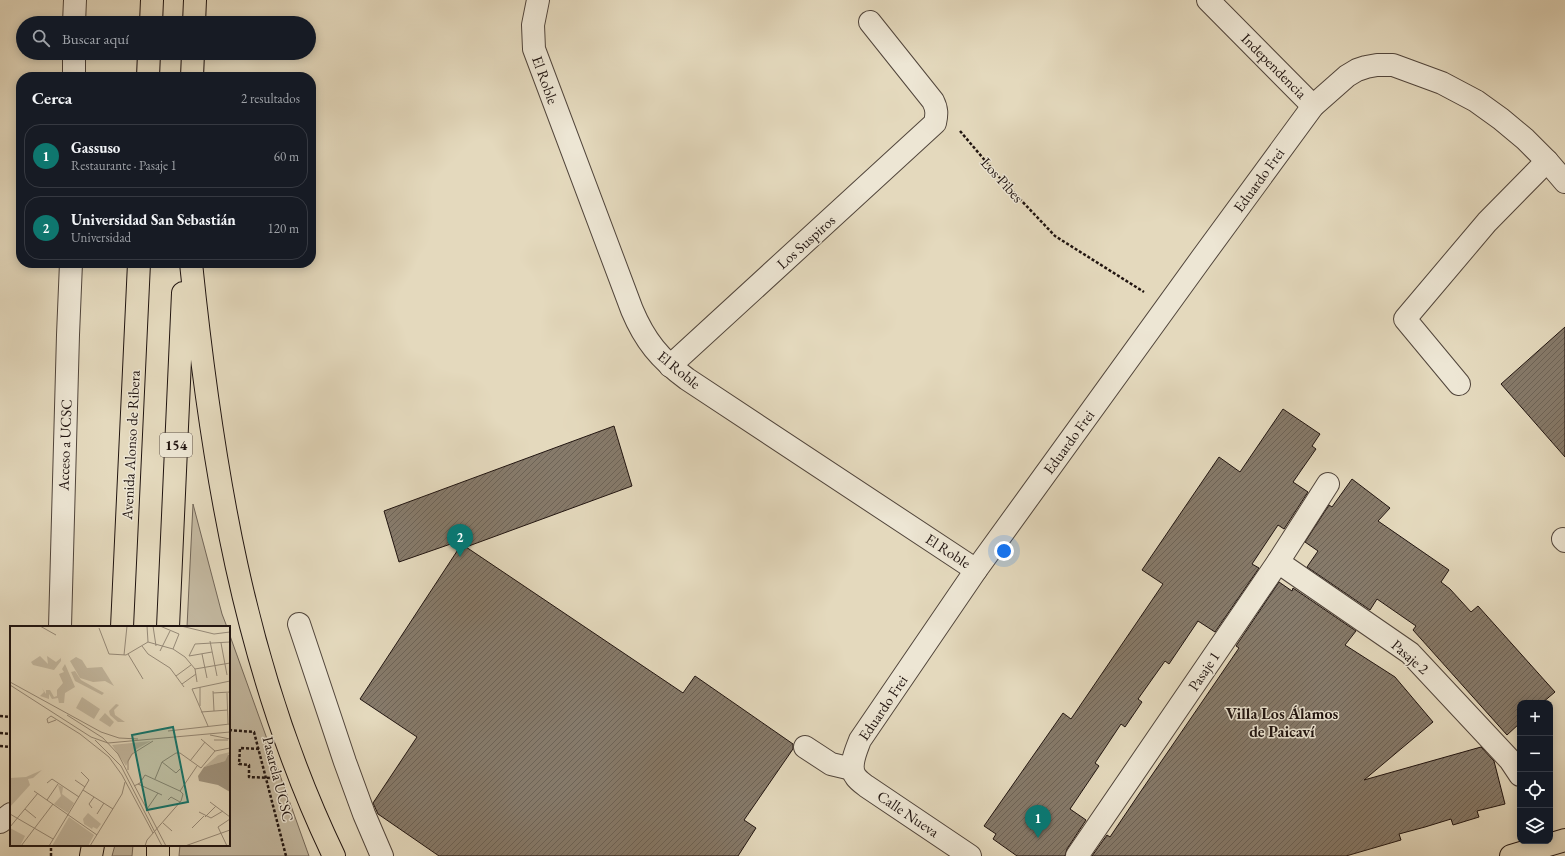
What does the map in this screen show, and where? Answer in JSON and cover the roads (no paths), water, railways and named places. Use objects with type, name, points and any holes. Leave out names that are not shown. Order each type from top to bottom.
[{"type":"main road","points":[[151,16],[152,0]]},
{"type":"main road","points":[[194,16],[195,0]]},
{"type":"main road","points":[[148,72],[149,60]]},
{"type":"main road","points":[[192,72],[193,60]]},
{"type":"main road","points":[[129,268],[137,313]]},
{"type":"main road","name":"Avenida Alonso de Ribera","points":[[122,626],[139,268]]},
{"type":"main road","name":"154","points":[[168,626],[184,268]]},
{"type":"main road","points":[[192,268],[200,342],[220,482],[250,625],[270,696],[291,759],[316,820],[334,856]]},
{"type":"main road","points":[[1511,856],[1555,842]]},
{"type":"main road","points":[[91,856],[93,846]]},
{"type":"street","points":[[74,0],[74,16]]},
{"type":"street","name":"El Roble","points":[[538,0],[533,25],[534,49],[544,79],[639,327],[659,356],[694,383],[976,570]]},
{"type":"street","name":"Independencia","points":[[1208,0],[1313,106],[1347,76],[1357,70],[1377,64],[1393,65],[1442,83],[1476,101],[1525,139],[1565,182]]},
{"type":"street","name":"Los Suspiros","points":[[670,366],[934,123],[937,115],[933,101],[870,22]]},
{"type":"street","points":[[74,60],[74,72]]},
{"type":"street","name":"Eduardo Frei","points":[[852,769],[854,756],[860,740],[976,570],[1313,106]]},
{"type":"street","points":[[1459,384],[1405,319],[1487,222],[1547,161]]},
{"type":"street","name":"Acceso a UCSC","points":[[60,626],[71,268]]},
{"type":"street","name":"Pasaje 1","points":[[1078,856],[1278,562],[1328,484]]},
{"type":"street","name":"Pasaje 2","points":[[1278,562],[1410,653],[1510,760],[1518,772]]},
{"type":"street","points":[[299,624],[345,762],[364,814],[382,856]]},
{"type":"street","points":[[805,747],[831,764],[852,769]]},
{"type":"street","name":"Calle Nueva","points":[[852,769],[855,776],[866,786],[970,856]]},
{"type":"street","points":[[0,822],[10,815]]},
{"type":"place","name":"Universidad San Sebastián","points":[[460,557]]},
{"type":"place","name":"Gassuso","points":[[1038,838]]},
{"type":"district","name":"Villa Los Álamos de Paicaví","points":[[1282,722]]}]
